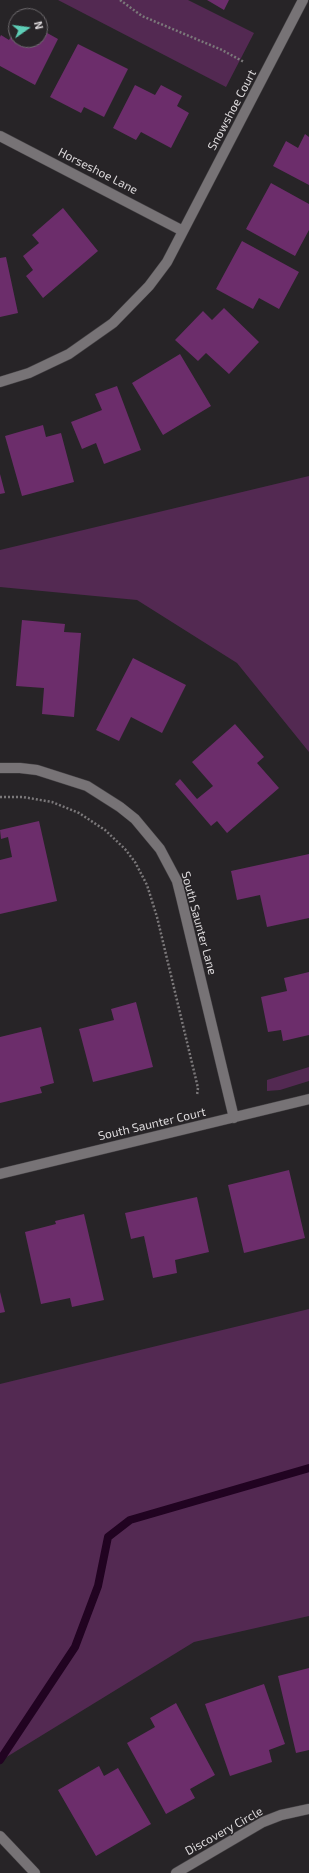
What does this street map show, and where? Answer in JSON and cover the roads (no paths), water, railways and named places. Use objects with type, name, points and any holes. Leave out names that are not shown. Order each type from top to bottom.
[{"type":"street","name":"Snowshoe Court","points":[[0,382],[29,373],[69,354],[113,322],[138,298],[158,274],[183,231],[303,0]]},
{"type":"street","name":"Horseshoe Lane","points":[[0,136],[183,231]]},
{"type":"street","name":"South Saunter Lane","points":[[0,768],[38,770],[87,786],[102,794],[130,815],[149,834],[160,849],[177,881],[234,1118]]},
{"type":"street","name":"South Saunter Court","points":[[0,1174],[309,1099]]},
{"type":"street","name":"Discovery Circle","points":[[176,1873],[263,1822],[281,1815],[309,1808]]},
{"type":"street","points":[[0,1836],[35,1873]]},
{"type":"waterway","points":[[0,1760],[75,1647],[98,1586],[108,1537],[130,1520],[309,1468]]}]
